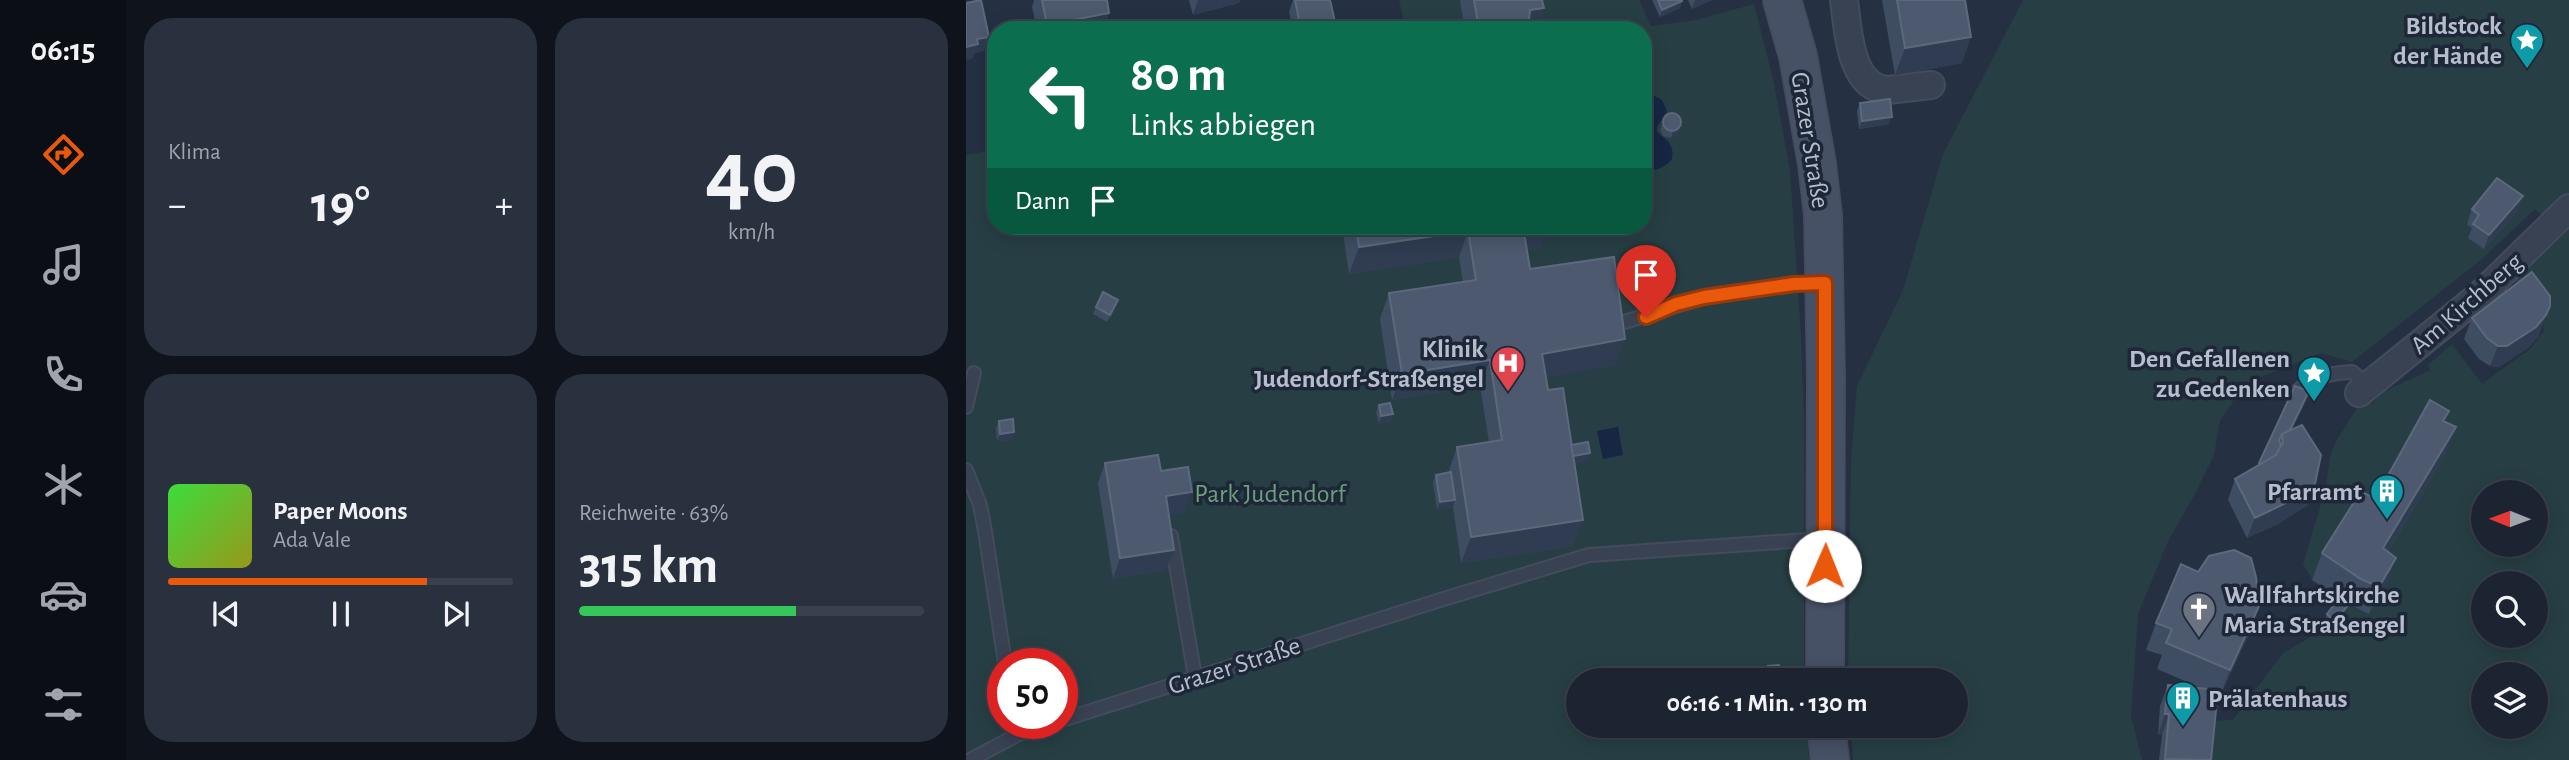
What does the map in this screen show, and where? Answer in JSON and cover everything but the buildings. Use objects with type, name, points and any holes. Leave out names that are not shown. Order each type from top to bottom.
[{"type":"main road","name":"Grazer Straße","points":[[1782,0],[1798,56],[1823,215],[1810,284],[1826,538],[1825,668]]},
{"type":"main road","points":[[1827,738],[1830,760]]},
{"type":"street","points":[[1844,0],[1853,56],[1859,72],[1881,90],[1931,85]]},
{"type":"street","name":"Am Kirchberg","points":[[2364,389],[2480,295],[2569,208]]},
{"type":"lane","points":[[1615,325],[1704,297],[1810,284]]},
{"type":"lane","points":[[2294,394],[2308,381],[2333,373],[2352,372],[2364,389]]},
{"type":"lane","points":[[966,407],[974,373]]},
{"type":"lane","points":[[966,470],[980,505],[1003,648]]},
{"type":"lane","points":[[1171,536],[1195,677]]},
{"type":"lane","name":"Grazer Straße","points":[[1078,715],[1588,555],[1826,538]]},
{"type":"lane","points":[[970,760],[1001,739]]},
{"type":"green space","name":"Park Judendorf","points":[[1399,0],[1639,0],[1649,21],[1404,21]]},
{"type":"green space","points":[[2023,0],[2569,0],[2569,760],[2205,760],[2209,721],[2233,720],[2283,653],[2309,638],[2342,599],[2370,613],[2374,575],[2446,454],[2366,525],[2351,518],[2312,579],[2303,564],[2326,487],[2330,456],[2336,441],[2364,397],[2372,404],[2381,393],[2430,370],[2428,365],[2452,344],[2482,384],[2530,349],[2544,331],[2542,317],[2515,281],[2561,237],[2535,209],[2482,259],[2352,362],[2321,353],[2248,382],[2220,420],[2214,455],[2169,539],[2138,614],[2131,716],[2142,760],[1853,760],[1852,738],[1968,738],[1968,668],[1848,668],[1851,459],[1857,386],[1903,290],[1943,154]]},
{"type":"green space","name":"Park Judendorf","points":[[1754,4],[1773,79],[1790,170],[1804,424],[1804,668],[1566,668],[1566,738],[1807,738],[1809,760],[966,760],[966,155],[987,151],[987,235],[1652,235],[1652,26],[1696,20]]},
{"type":"water","points":[[1652,95],[1662,100],[1667,111],[1657,127],[1657,132],[1667,140],[1672,150],[1672,159],[1659,169],[1652,170]]},
{"type":"water","points":[[1618,427],[1623,455],[1603,459],[1597,431]]},
{"type":"place","name":"Bildstock der Hände","points":[[2527,70]]},
{"type":"place","name":"Klinik Judendorf-Straßengel","points":[[1508,393]]},
{"type":"place","name":"Den Gefallenen zu Gedenken","points":[[2314,403]]},
{"type":"place","name":"Pfarramt","points":[[2387,521]]},
{"type":"place","name":"Wallfahrtskirche Maria Straßengel","points":[[2199,639]]},
{"type":"place","name":"Prälatenhaus","points":[[2183,728]]},
{"type":"route","points":[[1646,317],[1676,304],[1704,297],[1794,284],[1825,283],[1825,566]]}]
